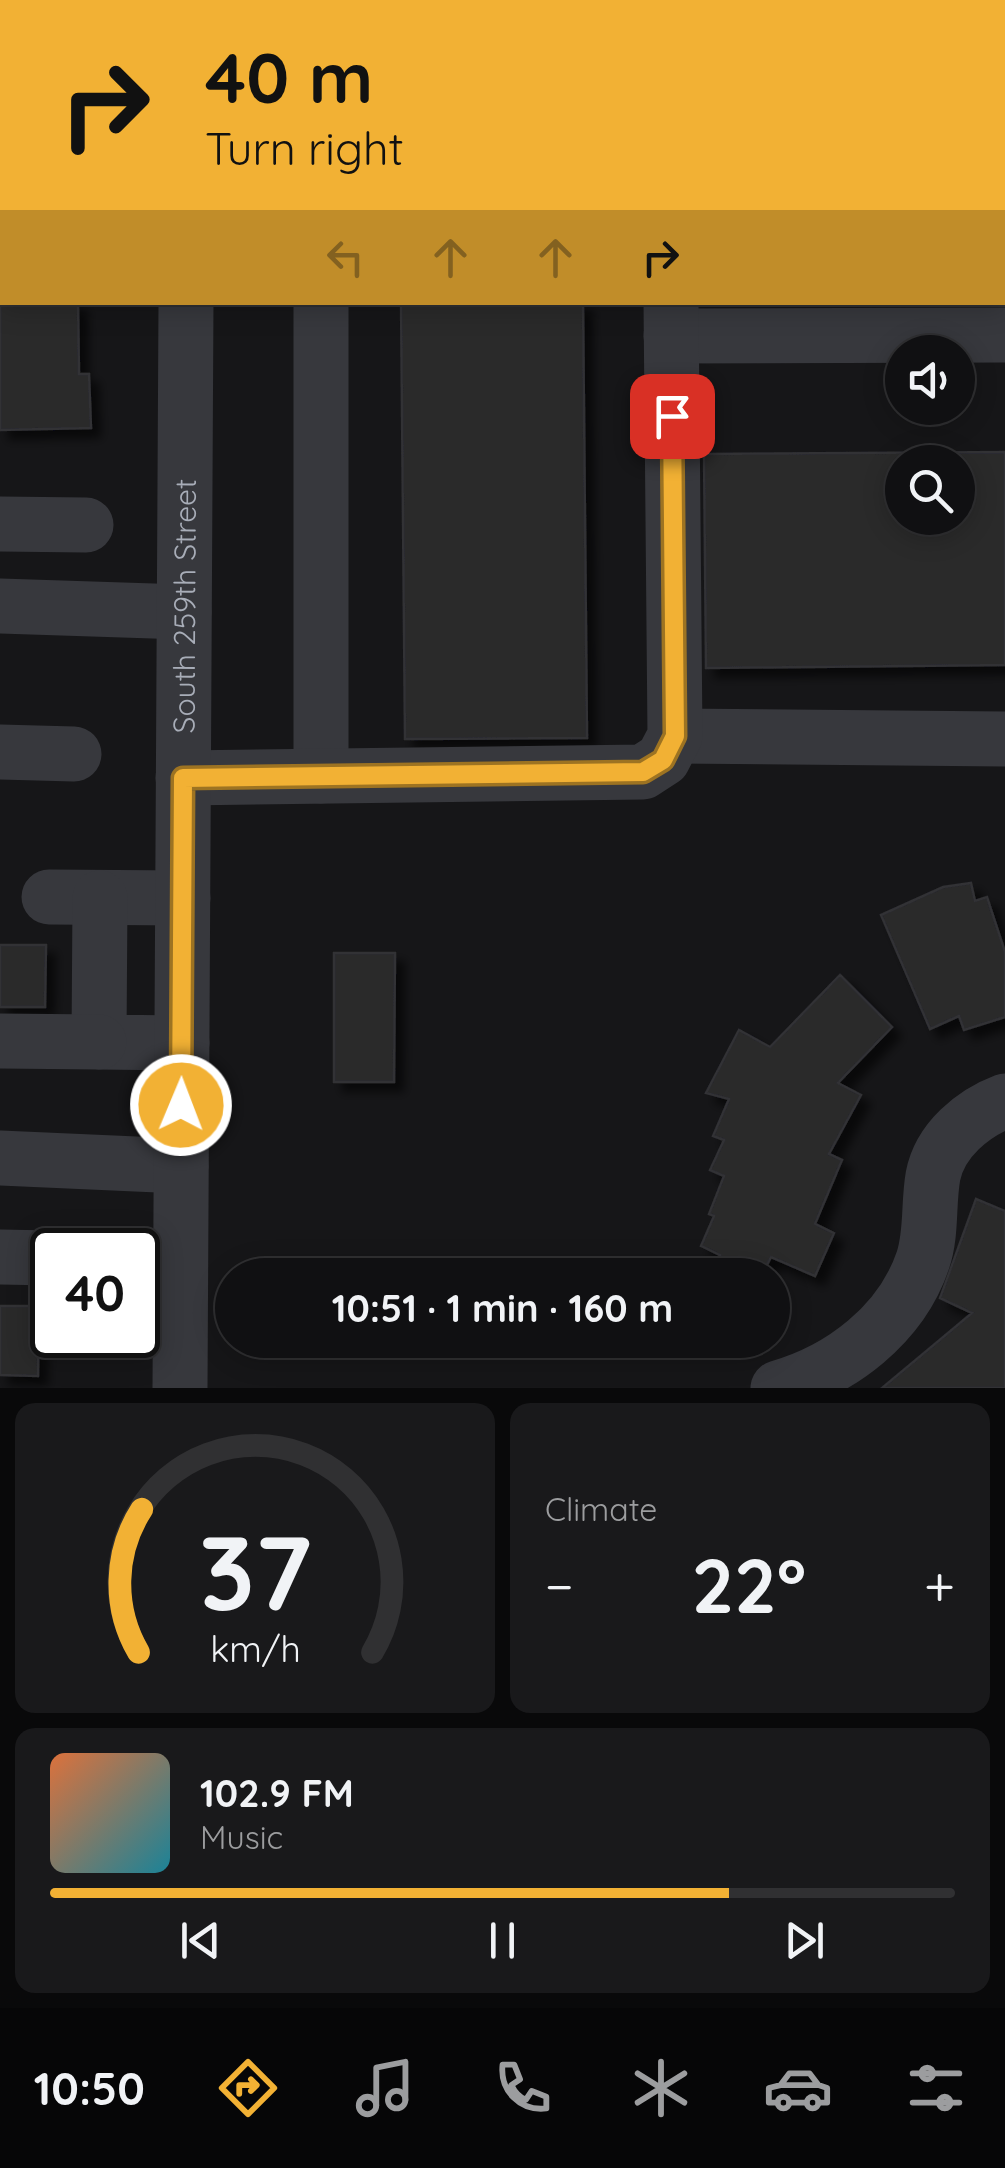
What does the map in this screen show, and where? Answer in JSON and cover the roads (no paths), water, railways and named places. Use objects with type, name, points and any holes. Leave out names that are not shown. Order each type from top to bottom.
[{"type":"street","name":"South 259th Street","points":[[160,1256],[180,1166],[186,305]]},
{"type":"street","points":[[321,305],[321,776]]},
{"type":"street","points":[[183,778],[643,772],[663,760],[675,736],[671,319],[1005,335]]},
{"type":"street","points":[[0,524],[86,526]]},
{"type":"street","points":[[0,606],[184,612]]},
{"type":"street","points":[[675,736],[1005,738]]},
{"type":"street","points":[[0,752],[74,754]]},
{"type":"street","points":[[99,1042],[74,898],[183,898]]},
{"type":"street","points":[[0,1041],[182,1043]]},
{"type":"street","points":[[778,1388],[842,1360],[891,1315],[923,1260],[933,1174],[941,1155],[967,1122],[983,1110],[1005,1102]]},
{"type":"street","points":[[0,1158],[180,1166]]},
{"type":"street","points":[[0,1257],[30,1258]]},
{"type":"street","name":"South 259th Street","points":[[160,1266],[180,1388]]}]
